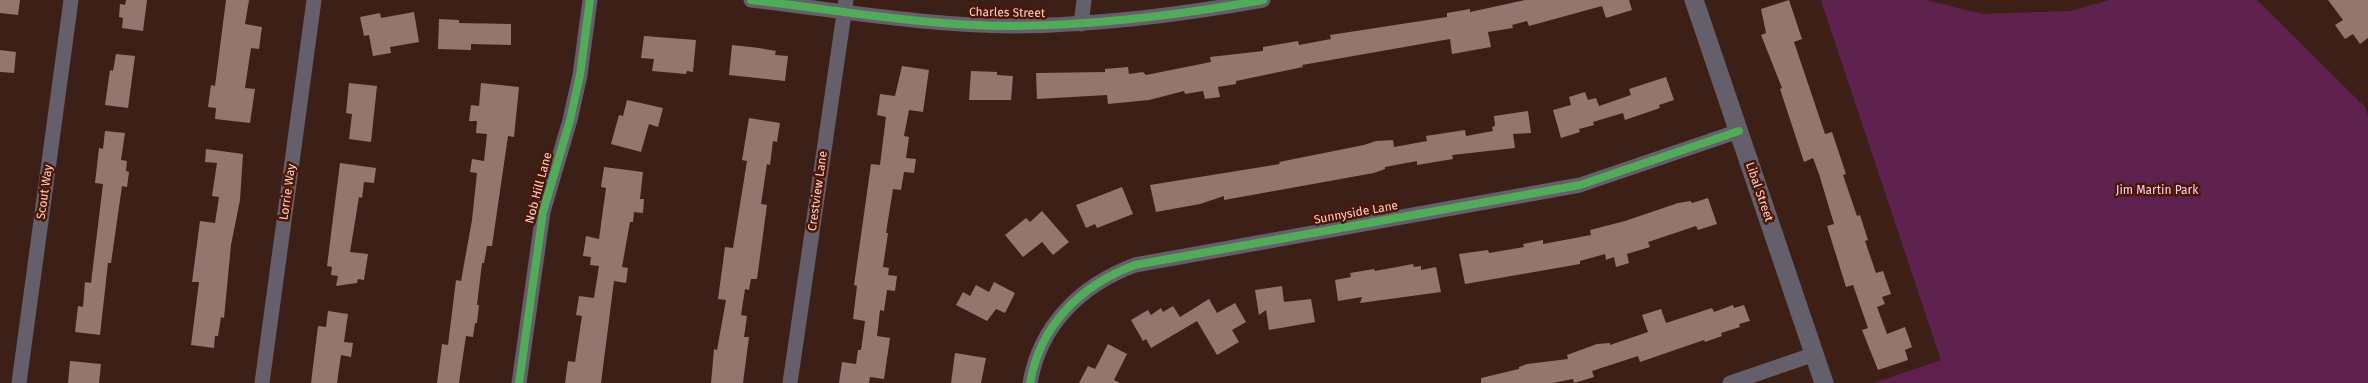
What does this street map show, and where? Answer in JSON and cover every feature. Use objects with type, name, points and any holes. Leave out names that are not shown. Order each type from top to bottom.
[{"type":"street","name":"Scout Way","points":[[19,383],[71,0]]},
{"type":"street","name":"Lorrie Way","points":[[262,383],[314,0]]},
{"type":"street","name":"Nob Hill Lane","points":[[519,383],[543,212],[572,111],[580,75],[590,0]]},
{"type":"street","name":"Charles Street","points":[[750,0],[845,5],[957,24],[1013,26],[1081,24],[1145,19],[1263,0]]},
{"type":"street","points":[[1081,24],[1084,0]]},
{"type":"street","name":"Libal Street","points":[[1694,0],[1824,383]]},
{"type":"street","name":"Crestview Lane","points":[[790,383],[845,5]]},
{"type":"street","name":"Sunnyside Lane","points":[[1030,383],[1038,355],[1048,333],[1062,313],[1095,283],[1135,265],[1580,185],[1739,131]]},
{"type":"street","points":[[1730,383],[1815,354]]},
{"type":"green space","name":"Jim Martin Park","points":[[1821,0],[1926,0],[1982,14],[2070,11],[2109,0],[2257,0],[2365,107],[2368,116],[2368,383],[1874,383],[1941,360]]},
{"type":"building","points":[[0,0],[20,0],[18,15],[0,13]]},
{"type":"building","points":[[126,0],[147,0],[143,31],[122,28],[123,18],[119,17],[120,4],[125,5]]},
{"type":"building","points":[[226,0],[249,0],[245,24],[262,27],[259,49],[251,48],[245,88],[255,89],[250,123],[215,119],[216,108],[208,107],[211,85],[215,86]]},
{"type":"building","points":[[1525,0],[1629,0],[1632,10],[1606,18],[1602,6],[1529,26],[1527,21],[1512,25],[1513,28],[1488,32],[1491,47],[1452,54],[1450,39],[1302,65],[1303,67],[1236,81],[1236,84],[1218,87],[1220,97],[1205,99],[1203,91],[1185,94],[1184,91],[1149,100],[1108,104],[1107,95],[1037,99],[1036,73],[1105,72],[1105,69],[1128,67],[1129,74],[1143,72],[1146,75],[1211,62],[1210,57],[1263,51],[1263,47],[1298,41],[1299,45],[1331,39],[1330,35],[1447,17],[1447,13],[1470,9],[1470,12]]},
{"type":"building","points":[[1789,0],[1802,39],[1794,42],[1825,134],[1832,132],[1846,174],[1843,175],[1857,216],[1860,215],[1868,240],[1865,241],[1876,273],[1883,271],[1891,294],[1882,297],[1885,304],[1877,307],[1887,334],[1905,327],[1912,347],[1905,350],[1908,360],[1878,370],[1862,330],[1868,328],[1853,285],[1846,287],[1827,226],[1834,224],[1819,174],[1813,158],[1804,162],[1780,89],[1782,88],[1761,35],[1766,33],[1761,9]]},
{"type":"building","points":[[2328,0],[2368,0],[2368,38],[2360,44],[2353,34],[2345,39],[2335,25],[2343,20]]},
{"type":"building","points":[[414,12],[419,42],[390,47],[391,53],[373,56],[369,35],[364,36],[360,17],[380,13],[381,18]]},
{"type":"building","points":[[439,19],[459,20],[459,23],[511,24],[511,45],[471,44],[471,50],[438,49]]},
{"type":"building","points":[[644,36],[696,40],[693,72],[687,71],[686,74],[652,71],[654,59],[641,58]]},
{"type":"building","points":[[732,45],[776,51],[775,55],[788,56],[785,81],[729,75]]},
{"type":"building","points":[[0,50],[16,52],[14,73],[0,72]]},
{"type":"building","points":[[116,54],[135,56],[128,108],[105,105],[110,70],[113,71]]},
{"type":"building","points":[[902,66],[929,70],[923,112],[909,110],[904,136],[909,137],[906,158],[916,159],[914,173],[904,172],[901,190],[893,189],[886,233],[888,233],[883,267],[889,268],[888,275],[897,276],[895,291],[887,290],[884,311],[880,310],[877,336],[890,338],[884,379],[870,377],[869,383],[839,383],[842,362],[856,364],[858,350],[861,350],[865,321],[853,319],[857,286],[854,285],[871,164],[880,165],[886,117],[877,115],[880,94],[895,96]]},
{"type":"building","points":[[971,71],[997,72],[997,75],[1013,76],[1011,100],[969,100]]},
{"type":"building","points":[[1666,77],[1674,100],[1659,105],[1660,108],[1625,120],[1623,113],[1593,122],[1594,125],[1579,129],[1580,132],[1561,138],[1553,110],[1571,105],[1569,97],[1585,92],[1588,100],[1596,98],[1599,106],[1631,95],[1629,89]]},
{"type":"building","points":[[349,83],[377,86],[371,142],[349,139],[352,114],[346,113]]},
{"type":"building","points":[[481,83],[519,87],[514,137],[508,136],[492,246],[487,246],[484,263],[482,263],[477,323],[475,323],[473,337],[466,336],[459,383],[437,383],[442,344],[448,345],[456,280],[461,281],[472,220],[477,173],[470,172],[472,159],[484,161],[487,134],[476,133],[477,121],[469,121],[471,105],[479,106]]},
{"type":"building","points":[[627,100],[663,108],[658,127],[649,124],[641,152],[611,144],[619,115],[623,116]]},
{"type":"building","points":[[1528,111],[1531,133],[1513,134],[1515,148],[1452,155],[1453,159],[1417,165],[1417,161],[1385,167],[1385,169],[1374,173],[1224,200],[1224,196],[1200,204],[1156,212],[1150,185],[1280,164],[1279,162],[1376,141],[1393,140],[1394,147],[1427,141],[1426,136],[1465,130],[1466,136],[1493,131],[1492,127],[1495,126],[1494,116]]},
{"type":"building","points":[[749,118],[780,123],[777,142],[773,141],[770,165],[767,164],[761,204],[767,205],[757,279],[751,279],[749,290],[745,289],[741,315],[747,316],[744,337],[749,337],[743,383],[711,383],[714,349],[717,350],[726,300],[718,299],[725,247],[733,248],[747,161],[742,160]]},
{"type":"building","points":[[105,131],[125,133],[121,160],[127,161],[126,171],[129,172],[127,187],[122,186],[111,263],[108,263],[100,335],[75,332],[78,306],[83,307],[85,282],[91,283],[103,184],[95,183],[99,148],[103,149]]},
{"type":"building","points":[[206,149],[243,154],[240,200],[231,245],[224,318],[221,317],[218,336],[215,336],[214,348],[191,345],[199,282],[192,282],[200,221],[215,223],[219,197],[212,196],[217,163],[205,162]]},
{"type":"building","points":[[340,163],[376,168],[374,183],[364,182],[362,198],[359,197],[350,252],[368,254],[364,280],[358,279],[357,283],[336,286],[338,276],[331,275],[332,267],[327,266]]},
{"type":"building","points":[[604,167],[643,172],[640,199],[644,199],[643,213],[634,212],[633,222],[630,222],[622,267],[628,268],[626,283],[614,281],[601,383],[565,383],[568,361],[575,362],[582,316],[576,315],[579,296],[594,298],[599,266],[590,265],[591,257],[583,256],[586,236],[599,239],[606,188],[601,187]]},
{"type":"building","points":[[1122,187],[1133,214],[1097,228],[1095,224],[1086,228],[1076,205]]},
{"type":"building","points":[[1708,198],[1717,224],[1698,230],[1696,226],[1648,242],[1650,247],[1627,254],[1629,263],[1616,267],[1614,257],[1606,260],[1605,254],[1580,261],[1580,264],[1465,284],[1459,254],[1488,250],[1489,253],[1524,247],[1523,244],[1543,240],[1543,244],[1591,235],[1590,230],[1625,221],[1678,203],[1691,201],[1692,203]]},
{"type":"building","points":[[1042,211],[1069,242],[1053,255],[1042,242],[1023,257],[1005,235],[1026,218],[1030,222]]},
{"type":"building","points":[[1413,264],[1414,267],[1421,266],[1421,270],[1436,267],[1441,292],[1360,303],[1362,297],[1338,301],[1335,280],[1351,277],[1350,273],[1374,269],[1375,271]]},
{"type":"building","points":[[994,282],[1015,293],[1005,313],[996,309],[987,321],[956,305],[963,292],[970,296],[976,285],[989,292]]},
{"type":"building","points":[[1282,286],[1284,302],[1311,299],[1315,322],[1269,330],[1266,310],[1259,315],[1255,290]]},
{"type":"building","points":[[1209,299],[1217,313],[1235,303],[1246,322],[1232,330],[1239,342],[1217,355],[1197,321],[1151,348],[1146,339],[1143,341],[1131,320],[1148,310],[1151,315],[1161,308],[1163,312],[1173,306],[1180,317]]},
{"type":"building","points":[[1733,305],[1734,308],[1744,305],[1750,321],[1739,324],[1740,327],[1721,333],[1722,336],[1705,342],[1704,340],[1640,362],[1638,356],[1592,371],[1594,377],[1574,383],[1573,379],[1552,383],[1481,383],[1481,378],[1519,369],[1519,367],[1527,364],[1568,359],[1567,355],[1597,344],[1610,343],[1610,345],[1648,332],[1642,315],[1661,309],[1666,323],[1712,308],[1714,312]]},
{"type":"building","points":[[328,311],[348,314],[344,342],[353,343],[351,357],[341,355],[337,383],[311,383],[318,326],[326,327]]},
{"type":"building","points":[[1108,344],[1127,354],[1114,380],[1120,383],[1079,383],[1088,366],[1095,369]]},
{"type":"building","points":[[955,353],[986,358],[981,383],[951,383]]},
{"type":"building","points":[[70,361],[101,364],[99,383],[68,383]]},
{"type":"cycle path","points":[[519,383],[543,212],[570,120],[580,75],[590,0]]},
{"type":"cycle path","points":[[751,0],[882,17],[1014,26],[1077,24],[1139,18],[1263,0]]},
{"type":"cycle path","points":[[1030,383],[1035,362],[1043,343],[1053,325],[1066,310],[1097,284],[1115,273],[1135,265],[1580,185],[1739,131]]}]
